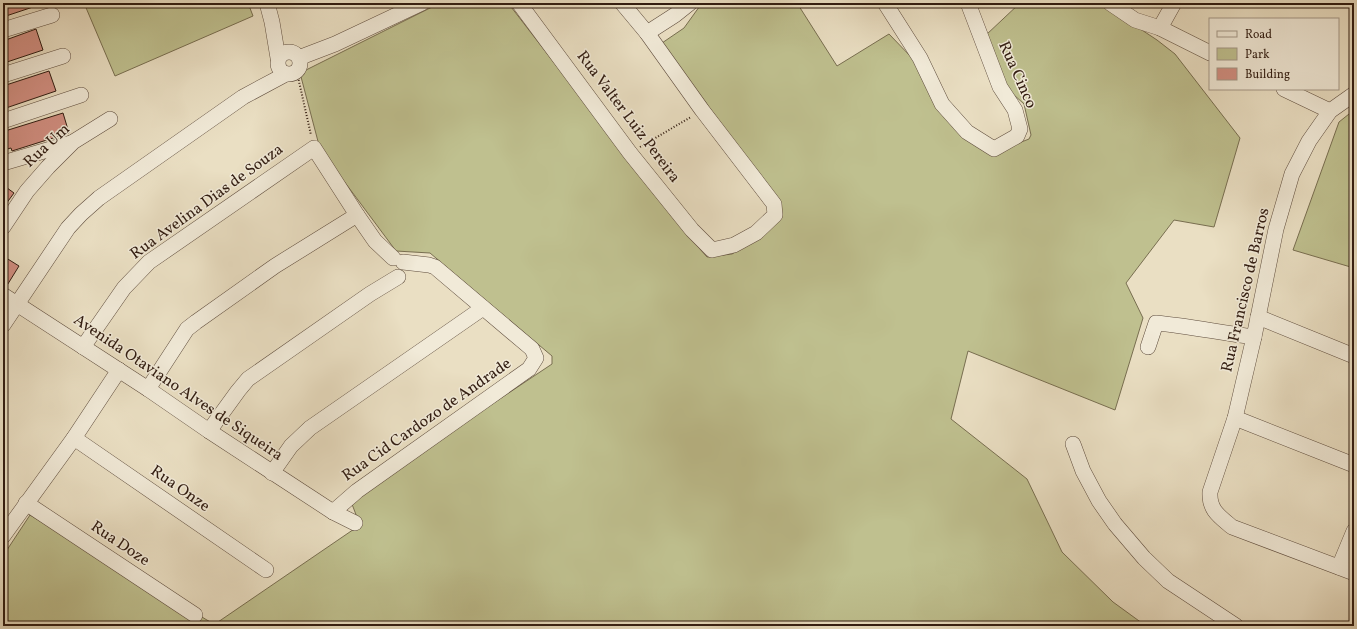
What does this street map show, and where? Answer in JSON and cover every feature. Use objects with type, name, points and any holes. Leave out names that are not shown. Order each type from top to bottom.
[{"type":"street","points":[[267,3],[272,22],[288,63]]},
{"type":"street","points":[[3,325],[68,228],[99,198],[243,97],[288,63],[335,44],[422,3]]},
{"type":"street","name":"Rua Valter Luiz Pereira","points":[[519,3],[630,153],[692,230],[712,250],[734,245],[756,233],[775,215],[774,204],[702,110]]},
{"type":"street","points":[[622,3],[647,33],[702,110]]},
{"type":"street","points":[[647,33],[675,15],[690,3]]},
{"type":"street","name":"Rua Cinco","points":[[885,3],[920,58],[942,104],[967,132],[994,149],[1017,136],[1020,129],[1015,110],[1000,87],[968,3]]},
{"type":"street","points":[[1110,3],[1135,20],[1160,28],[1209,52]]},
{"type":"street","points":[[1160,28],[1174,3]]},
{"type":"street","points":[[3,30],[52,15]]},
{"type":"street","points":[[3,75],[63,56]]},
{"type":"street","points":[[1286,90],[1330,111]]},
{"type":"street","name":"Rua Francisco de Barros","points":[[1339,567],[1232,527],[1215,513],[1210,500],[1210,492],[1235,418],[1254,337],[1276,229],[1292,174],[1308,141],[1330,111],[1354,94]]},
{"type":"street","points":[[3,121],[81,95]]},
{"type":"street","name":"Rua Um","points":[[3,227],[27,191],[73,142],[110,119]]},
{"type":"street","points":[[3,164],[73,142]]},
{"type":"street","points":[[314,148],[357,215],[395,268]]},
{"type":"street","name":"Rua Avelina Dias de Souza","points":[[83,347],[124,288],[149,262],[314,148]]},
{"type":"street","points":[[148,389],[187,329],[275,266],[357,215]]},
{"type":"street","points":[[209,431],[238,390],[248,379],[370,294],[395,268],[420,264],[435,267],[483,308],[310,428],[291,446],[272,473]]},
{"type":"street","name":"Avenida Otaviano Alves de Siqueira","points":[[3,295],[148,389],[272,473],[333,512],[355,523]]},
{"type":"street","name":"Rua Cid Cardozo de Andrade","points":[[333,512],[357,491],[529,369],[536,358],[532,349],[483,308]]},
{"type":"street","points":[[1258,317],[1354,356]]},
{"type":"street","points":[[1148,347],[1156,323],[1179,325],[1254,337]]},
{"type":"street","points":[[3,536],[74,438],[119,370]]},
{"type":"street","points":[[1235,418],[1354,465]]},
{"type":"street","name":"Rua Onze","points":[[74,438],[266,570]]},
{"type":"street","points":[[1073,444],[1083,471],[1099,501],[1115,524],[1144,558],[1168,581],[1236,626]]},
{"type":"street","name":"Rua Doze","points":[[26,503],[195,614]]},
{"type":"street","points":[[1354,531],[1339,567],[1354,573]]},
{"type":"path","points":[[288,63],[314,148]]},
{"type":"path","points":[[630,153],[702,110]]},
{"type":"green space","points":[[84,3],[248,3],[253,16],[115,76]]},
{"type":"green space","points":[[440,3],[508,3],[685,232],[707,257],[732,254],[758,239],[778,201],[662,43],[684,28],[702,3],[797,3],[837,66],[889,34],[915,61],[991,154],[1029,139],[1031,135],[1024,104],[1003,85],[986,35],[1020,3],[1101,3],[1157,40],[1175,54],[1240,138],[1214,227],[1174,220],[1126,283],[1143,318],[1115,410],[968,351],[951,419],[1027,479],[1062,552],[1113,602],[1146,626],[3,626],[3,556],[30,515],[212,623],[218,622],[360,525],[350,499],[552,364],[552,356],[430,253],[396,251],[320,149],[300,73]]},
{"type":"green space","points":[[1354,110],[1354,268],[1293,250],[1339,122]]},
{"type":"building","points":[[3,3],[39,3],[39,5],[3,17]]},
{"type":"building","points":[[36,29],[43,50],[7,62],[3,50],[3,41]]},
{"type":"building","points":[[49,71],[56,91],[3,109],[3,86]]},
{"type":"building","points":[[63,113],[69,133],[12,151],[11,148],[3,150],[3,137],[6,136],[5,131]]},
{"type":"building","points":[[3,185],[14,193],[3,208]]},
{"type":"building","points":[[3,256],[19,266],[6,287],[3,286]]}]
